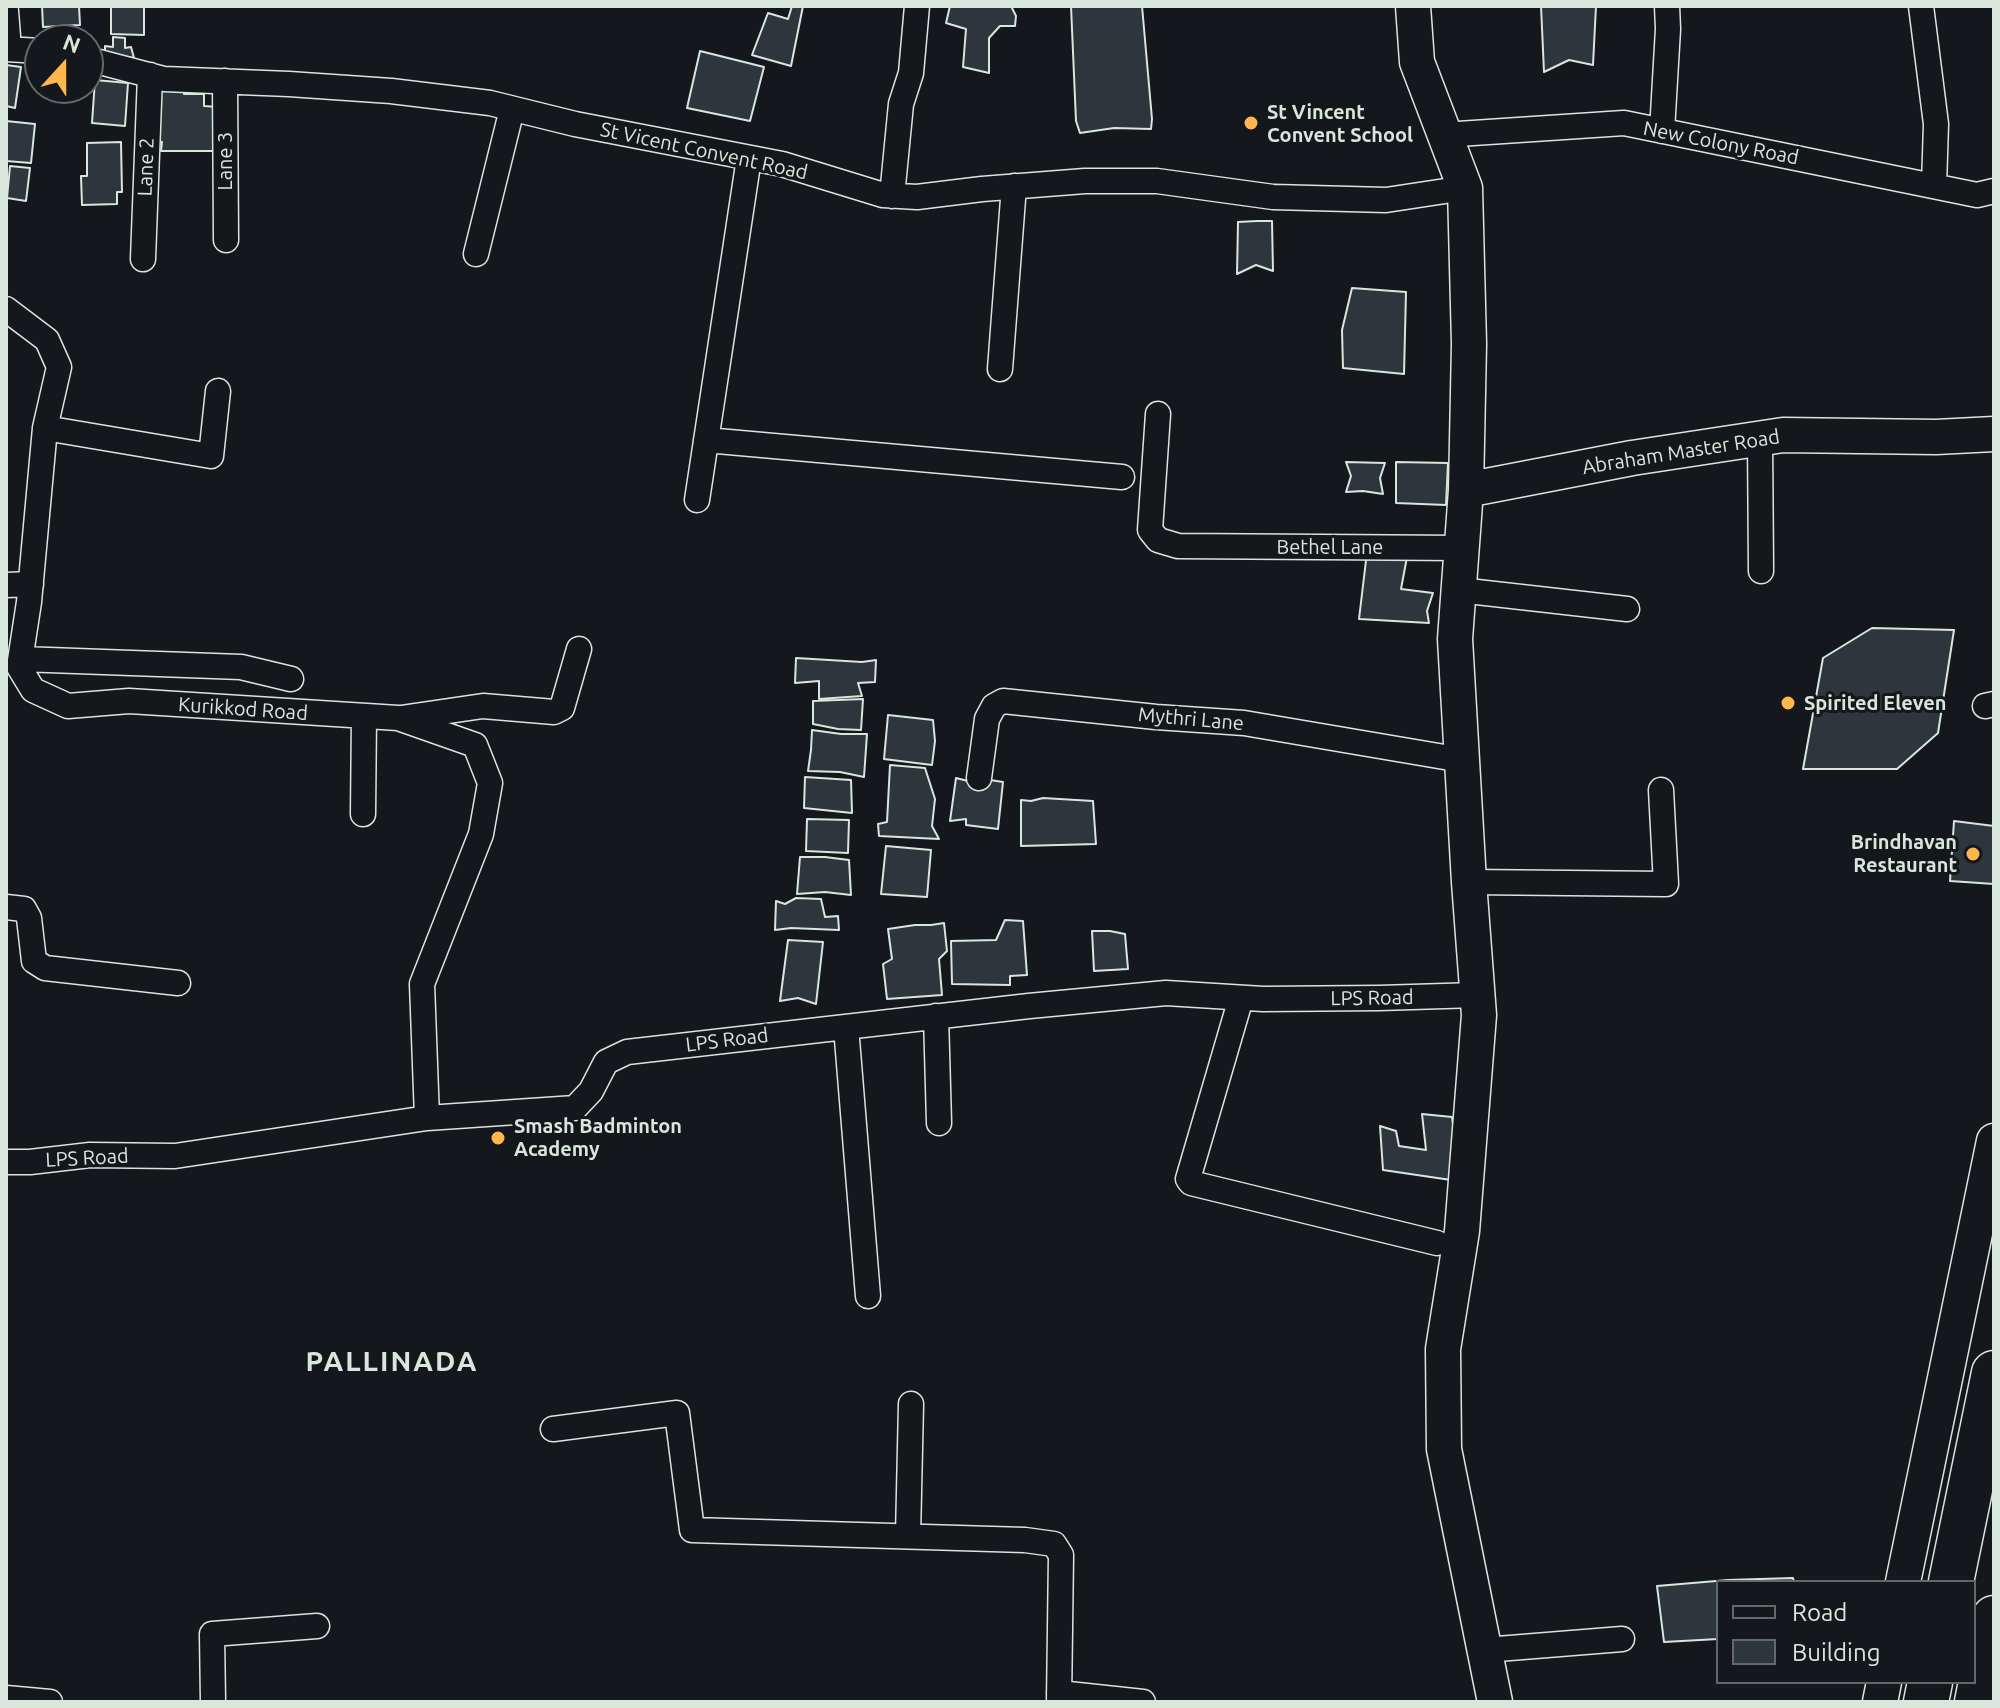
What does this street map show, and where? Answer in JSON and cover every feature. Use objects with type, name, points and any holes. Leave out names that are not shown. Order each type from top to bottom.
[{"type":"highway","points":[[1951,1580],[1994,1373]]},
{"type":"highway","points":[[1977,1702],[1994,1618]]},
{"type":"street","points":[[892,196],[901,104],[911,73],[917,6]]},
{"type":"street","points":[[1413,6],[1417,62],[1465,188],[1469,344],[1466,490],[1455,639],[1479,1015],[1462,1231],[1443,1349],[1444,1449],[1495,1702]]},
{"type":"street","points":[[1662,131],[1667,6]]},
{"type":"street","points":[[1921,6],[1936,124],[1934,186]]},
{"type":"street","points":[[6,11],[7,49]]},
{"type":"street","name":"St Vicent Convent Road","points":[[104,63],[164,79],[391,91],[490,103],[575,124],[782,164],[879,195],[917,197],[1085,181],[1157,181],[1273,197],[1386,200],[1465,188]]},
{"type":"street","name":"Lane 2","points":[[143,259],[150,75]]},
{"type":"street","name":"Lane 3","points":[[225,81],[226,240]]},
{"type":"street","points":[[476,254],[512,109]]},
{"type":"street","name":"New Colony Road","points":[[1443,135],[1624,123],[1977,195],[1994,191]]},
{"type":"street","points":[[697,500],[749,158]]},
{"type":"street","points":[[1000,369],[1014,186]]},
{"type":"street","points":[[6,309],[47,340],[59,367],[45,428],[21,659],[241,667],[291,679]]},
{"type":"street","points":[[45,428],[211,456],[218,391]]},
{"type":"street","name":"Bethel Lane","points":[[1158,414],[1150,530],[1158,540],[1178,546],[1198,547],[1462,548]]},
{"type":"street","name":"Abraham Master Road","points":[[1466,490],[1632,458],[1783,435],[1936,437],[1994,434]]},
{"type":"street","points":[[1760,438],[1761,571]]},
{"type":"street","points":[[706,440],[1122,477]]},
{"type":"street","points":[[6,585],[31,584]]},
{"type":"street","points":[[1459,590],[1627,609]]},
{"type":"street","points":[[398,718],[483,706],[554,712],[562,708],[579,649]]},
{"type":"street","name":"Kurikkod Road","points":[[21,659],[19,667],[33,690],[68,706],[129,701],[398,718],[475,745],[490,783],[481,834],[422,984],[427,1118]]},
{"type":"street","name":"Mythri Lane","points":[[979,778],[987,719],[994,706],[1003,701],[1244,723],[1462,760]]},
{"type":"street","points":[[363,814],[364,716]]},
{"type":"street","points":[[1469,882],[1666,884],[1661,790]]},
{"type":"street","points":[[6,907],[24,909],[29,918],[34,961],[45,968],[178,983]]},
{"type":"street","name":"LPS Road","points":[[6,1162],[90,1155],[175,1156],[427,1118],[575,1108],[591,1091],[606,1062],[627,1052],[936,1016],[1166,993],[1241,998],[1477,995]]},
{"type":"street","points":[[1241,998],[1188,1179],[1191,1183],[1437,1243]]},
{"type":"street","points":[[936,1016],[939,1123]]},
{"type":"street","points":[[846,1027],[868,1296]]},
{"type":"street","points":[[1903,1580],[1994,1141]]},
{"type":"street","points":[[908,1536],[911,1404]]},
{"type":"street","points":[[553,1429],[677,1413],[692,1530],[1025,1540],[1054,1544],[1061,1555],[1059,1698],[1143,1702]]},
{"type":"street","points":[[213,1702],[212,1634],[317,1626]]},
{"type":"street","points":[[1485,1650],[1622,1639]]},
{"type":"street","points":[[6,1698],[50,1702]]},
{"type":"building","points":[[42,6],[79,6],[80,24],[43,24]]},
{"type":"building","points":[[111,6],[144,6],[144,35],[111,34]]},
{"type":"building","points":[[792,6],[803,6],[791,66],[752,55],[768,13],[788,19]]},
{"type":"building","points":[[950,6],[1011,6],[1016,16],[1015,26],[1000,26],[989,38],[989,73],[963,67],[966,29],[946,23]]},
{"type":"building","points":[[1071,6],[1142,6],[1151,129],[1114,128],[1080,133],[1076,121]]},
{"type":"building","points":[[1541,6],[1596,6],[1593,65],[1569,60],[1544,72]]},
{"type":"building","points":[[113,37],[125,38],[125,48],[131,47],[134,58],[105,54],[105,46],[113,47]]},
{"type":"building","points":[[700,51],[764,67],[750,121],[687,108]]},
{"type":"building","points":[[6,65],[21,67],[15,108],[6,106]]},
{"type":"building","points":[[104,81],[128,83],[125,126],[92,123],[93,104],[104,104]]},
{"type":"building","points":[[156,85],[185,86],[184,94],[204,94],[204,106],[218,107],[217,151],[161,151],[162,142],[155,141]]},
{"type":"building","points":[[6,121],[35,124],[31,163],[6,161]]},
{"type":"building","points":[[121,142],[122,192],[117,192],[117,204],[82,205],[81,176],[87,176],[87,143]]},
{"type":"building","points":[[10,166],[30,168],[26,201],[7,198]]},
{"type":"building","points":[[1272,221],[1273,271],[1256,265],[1237,274],[1238,222]]},
{"type":"building","points":[[1352,288],[1406,292],[1404,374],[1343,368],[1342,330]]},
{"type":"building","points":[[1346,462],[1385,463],[1380,478],[1383,494],[1346,492],[1351,476]]},
{"type":"building","points":[[1396,462],[1448,463],[1446,505],[1396,503]]},
{"type":"building","points":[[1367,552],[1407,557],[1401,589],[1433,593],[1427,611],[1429,623],[1359,619]]},
{"type":"building","points":[[1872,628],[1954,630],[1938,733],[1897,769],[1803,769],[1823,658]]},
{"type":"building","points":[[796,658],[876,660],[875,682],[858,683],[862,696],[819,699],[819,681],[795,683]]},
{"type":"building","points":[[863,699],[861,730],[813,724],[813,701]]},
{"type":"building","points":[[888,715],[933,720],[935,741],[932,765],[884,759]]},
{"type":"building","points":[[812,730],[867,734],[864,777],[840,772],[808,771]]},
{"type":"building","points":[[890,765],[925,768],[935,799],[932,826],[939,839],[879,836],[878,824],[887,822]]},
{"type":"building","points":[[805,777],[851,780],[852,813],[804,808]]},
{"type":"building","points":[[971,777],[1003,782],[998,829],[966,825],[966,819],[950,821],[956,778],[968,781]]},
{"type":"building","points":[[1021,800],[1093,801],[1096,844],[1021,846]]},
{"type":"building","points":[[807,819],[849,820],[848,853],[806,851]]},
{"type":"building","name":"Brindhavan Restaurant","points":[[1954,821],[1994,826],[1994,884],[1950,881]]},
{"type":"building","points":[[886,846],[931,850],[927,897],[881,894]]},
{"type":"building","points":[[800,857],[849,860],[851,895],[825,892],[797,894]]},
{"type":"building","points":[[796,898],[821,899],[825,917],[838,916],[839,930],[775,930],[776,901],[785,904]]},
{"type":"building","points":[[1005,920],[1023,921],[1027,975],[1010,976],[1010,985],[952,984],[951,941],[996,940]]},
{"type":"building","points":[[944,923],[947,951],[939,959],[942,995],[887,999],[883,964],[892,959],[888,929]]},
{"type":"building","points":[[1092,931],[1125,934],[1128,969],[1094,971]]},
{"type":"building","points":[[788,940],[823,942],[816,1004],[798,998],[780,1001]]},
{"type":"building","points":[[1422,1114],[1452,1117],[1456,1147],[1451,1180],[1383,1170],[1380,1126],[1396,1131],[1399,1146],[1426,1150]]},
{"type":"building","points":[[1793,1578],[1794,1580],[1728,1580]]},
{"type":"building","points":[[1716,1581],[1716,1639],[1664,1642],[1657,1586]]},
{"type":"place","name":"St Vincent Convent School","points":[[1251,123]]},
{"type":"place","name":"Spirited Eleven","points":[[1788,703]]},
{"type":"place","name":"Brindhavan Restaurant","points":[[1973,854]]},
{"type":"place","name":"Smash Badminton Academy","points":[[498,1138]]},
{"type":"district","name":"PALLINADA","points":[[392,1362]]}]
